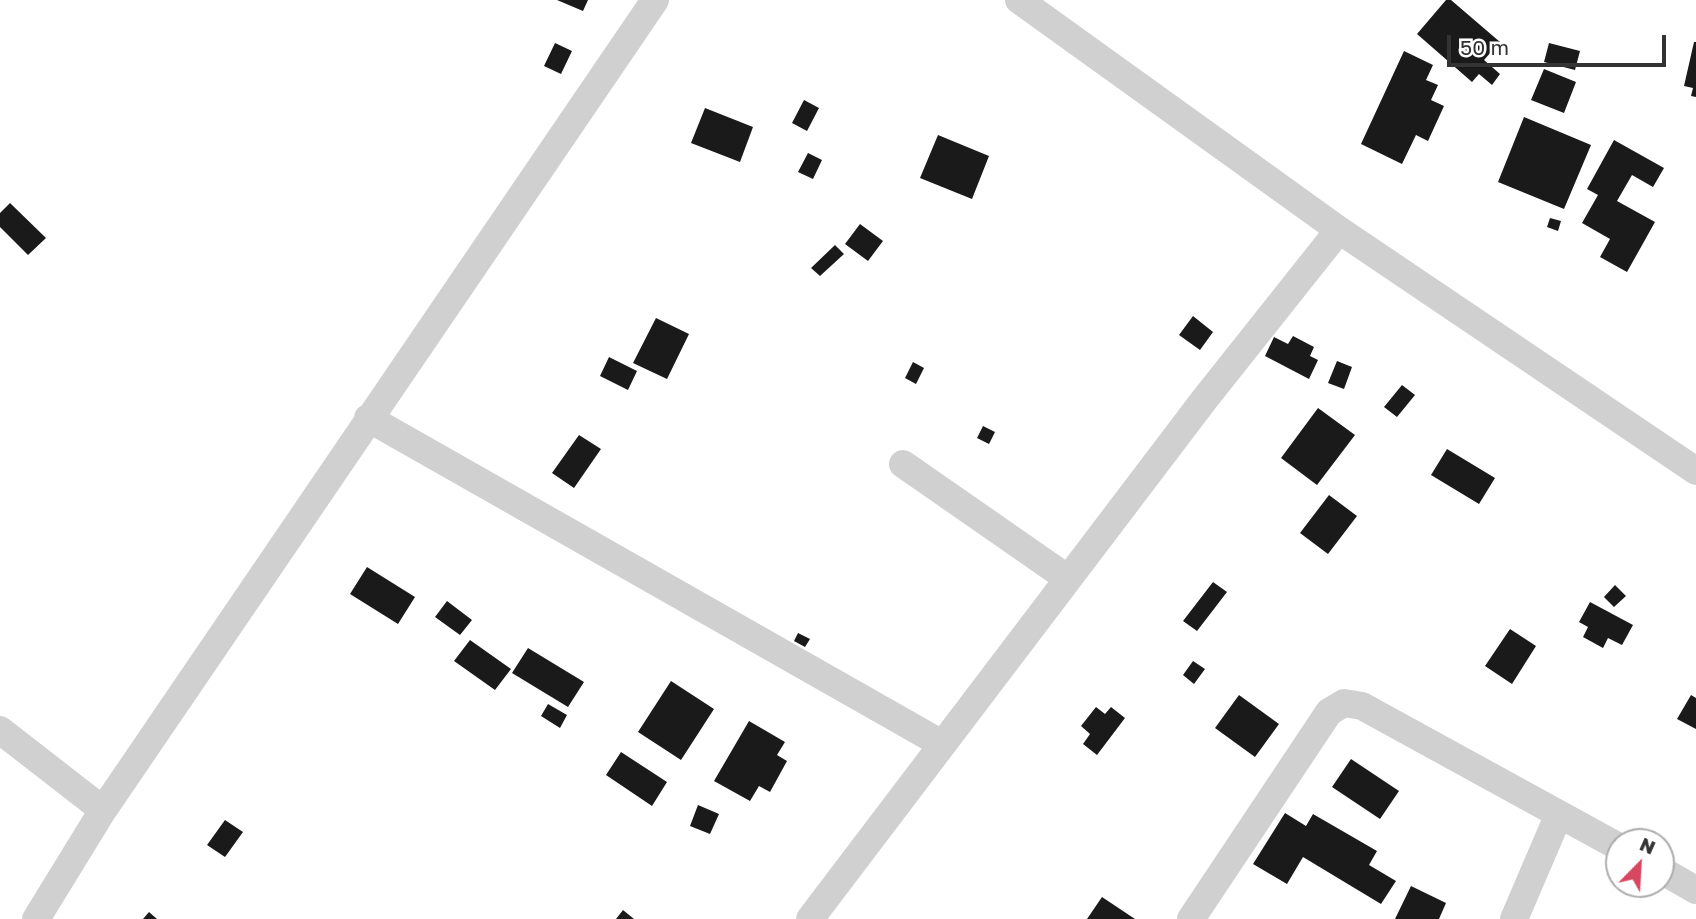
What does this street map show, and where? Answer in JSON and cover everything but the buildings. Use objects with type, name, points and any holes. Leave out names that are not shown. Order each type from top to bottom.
[{"type":"street","points":[[36,919],[103,810],[655,0]]},
{"type":"street","points":[[1019,0],[1339,230],[1696,471]]},
{"type":"street","points":[[810,919],[1204,400],[1339,230]]},
{"type":"street","points":[[368,418],[942,744]]},
{"type":"street","points":[[903,464],[1067,579]]},
{"type":"street","points":[[1191,919],[1329,712],[1344,703],[1362,706],[1605,839]]},
{"type":"street","points":[[0,730],[103,810]]},
{"type":"street","points":[[1514,919],[1559,814]]},
{"type":"street","points":[[1675,878],[1696,890]]}]
